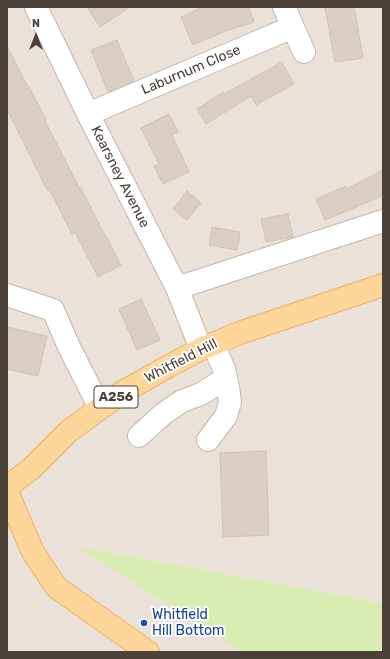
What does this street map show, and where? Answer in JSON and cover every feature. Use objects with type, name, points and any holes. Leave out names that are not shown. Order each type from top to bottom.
[{"type":"main road","name":"Whitfield Hill","points":[[7,487],[31,469],[69,432],[100,408],[121,393],[168,366],[207,346],[242,332],[383,285]]},
{"type":"main road","points":[[7,491],[33,552],[56,587],[148,652]]},
{"type":"street","name":"Kearsney Avenue","points":[[36,7],[88,114],[207,346],[224,370],[230,402],[226,416],[208,440]]},
{"type":"street","points":[[284,7],[304,52]]},
{"type":"street","name":"Laburnum Close","points":[[88,114],[293,26]]},
{"type":"street","points":[[177,288],[383,221]]},
{"type":"street","points":[[7,294],[53,310],[69,347],[100,408]]},
{"type":"street","points":[[139,436],[163,414],[182,401],[201,394],[226,378]]},
{"type":"shaded area","points":[[7,7],[383,7],[383,603],[77,546],[242,652],[7,652]]},
{"type":"green space","points":[[76,546],[383,603],[383,652],[242,652]]},
{"type":"building","points":[[87,7],[130,7],[100,27]]},
{"type":"building","points":[[203,7],[249,7],[254,22],[223,32],[193,45],[181,17]]},
{"type":"building","points":[[325,7],[354,7],[363,58],[335,62]]},
{"type":"building","points":[[117,40],[134,81],[108,92],[91,50]]},
{"type":"building","points":[[7,46],[80,189],[81,188],[121,265],[98,277],[75,232],[72,234],[49,189],[47,190],[7,109]]},
{"type":"building","points":[[282,62],[294,84],[256,105],[251,96],[206,124],[197,109],[223,92],[224,94]]},
{"type":"building","points":[[169,114],[178,132],[172,135],[189,172],[163,184],[154,166],[159,164],[141,128]]},
{"type":"building","points":[[383,170],[383,195],[325,220],[316,199],[346,186],[347,189]]},
{"type":"building","points":[[187,191],[201,203],[187,220],[173,209]]},
{"type":"building","points":[[288,214],[293,237],[266,242],[261,219]]},
{"type":"building","points":[[212,227],[240,232],[237,250],[209,245]]},
{"type":"building","points":[[141,299],[160,340],[137,350],[119,309]]},
{"type":"building","points":[[7,327],[47,336],[38,376],[7,369]]},
{"type":"building","points":[[266,451],[269,535],[223,537],[220,453]]},
{"type":"place","name":"Whitfield Hill Bottom","points":[[144,623]]}]
